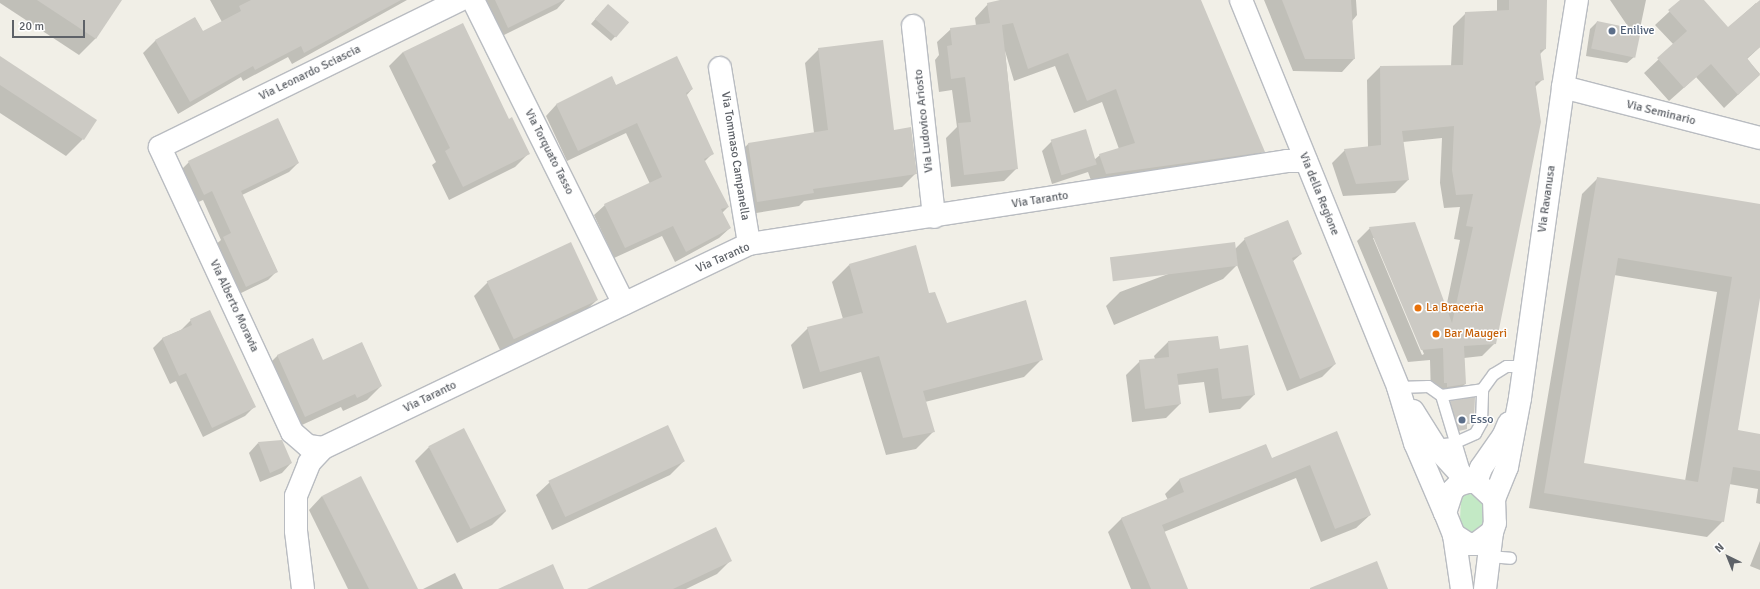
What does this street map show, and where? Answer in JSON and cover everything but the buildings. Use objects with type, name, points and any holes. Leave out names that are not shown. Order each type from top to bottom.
[{"type":"street","name":"Via Leonardo Sciascia","points":[[160,147],[460,0]]},
{"type":"street","name":"Via Torquato Tasso","points":[[473,0],[624,304]]},
{"type":"street","name":"Via della Regione","points":[[1242,0],[1398,387]]},
{"type":"street","name":"Via Ravanusa","points":[[1520,398],[1523,366],[1563,87],[1578,0]]},
{"type":"street","name":"Via Ludovico Ariosto","points":[[913,26],[934,217]]},
{"type":"street","name":"Via Tommaso Campanella","points":[[720,68],[749,244]]},
{"type":"street","name":"Via Seminario","points":[[1563,87],[1760,138]]},
{"type":"street","name":"Via Alberto Moravia","points":[[160,147],[292,432],[308,446],[322,448]]},
{"type":"street","name":"Via Taranto","points":[[304,589],[296,531],[296,496],[309,463],[322,448],[749,244],[934,217],[1287,161],[1306,161]]},
{"type":"street","points":[[1398,387],[1444,444],[1472,482],[1494,499]]},
{"type":"street","points":[[1398,387],[1415,443],[1446,513],[1454,535],[1462,589]]},
{"type":"street","points":[[1446,513],[1452,491],[1458,485],[1472,482],[1504,437],[1520,398]]},
{"type":"street","points":[[1454,535],[1468,544],[1476,544],[1492,532],[1495,523],[1494,499],[1507,467],[1520,398]]},
{"type":"street","points":[[1486,589],[1500,557],[1492,532]]},
{"type":"lane","points":[[1441,396],[1444,444],[1475,434],[1481,422],[1482,389],[1493,374],[1506,366],[1523,366]]},
{"type":"lane","points":[[1398,387],[1428,386],[1441,396],[1482,389]]},
{"type":"green space","points":[[1469,492],[1475,494],[1484,504],[1485,522],[1476,535],[1465,534],[1460,521],[1461,497]]},
{"type":"place","name":"Enilive","points":[[1612,31]]},
{"type":"place","name":"La Braceria","points":[[1418,308]]},
{"type":"place","name":"Bar Maugeri","points":[[1436,334]]},
{"type":"place","name":"Esso","points":[[1462,420]]}]
